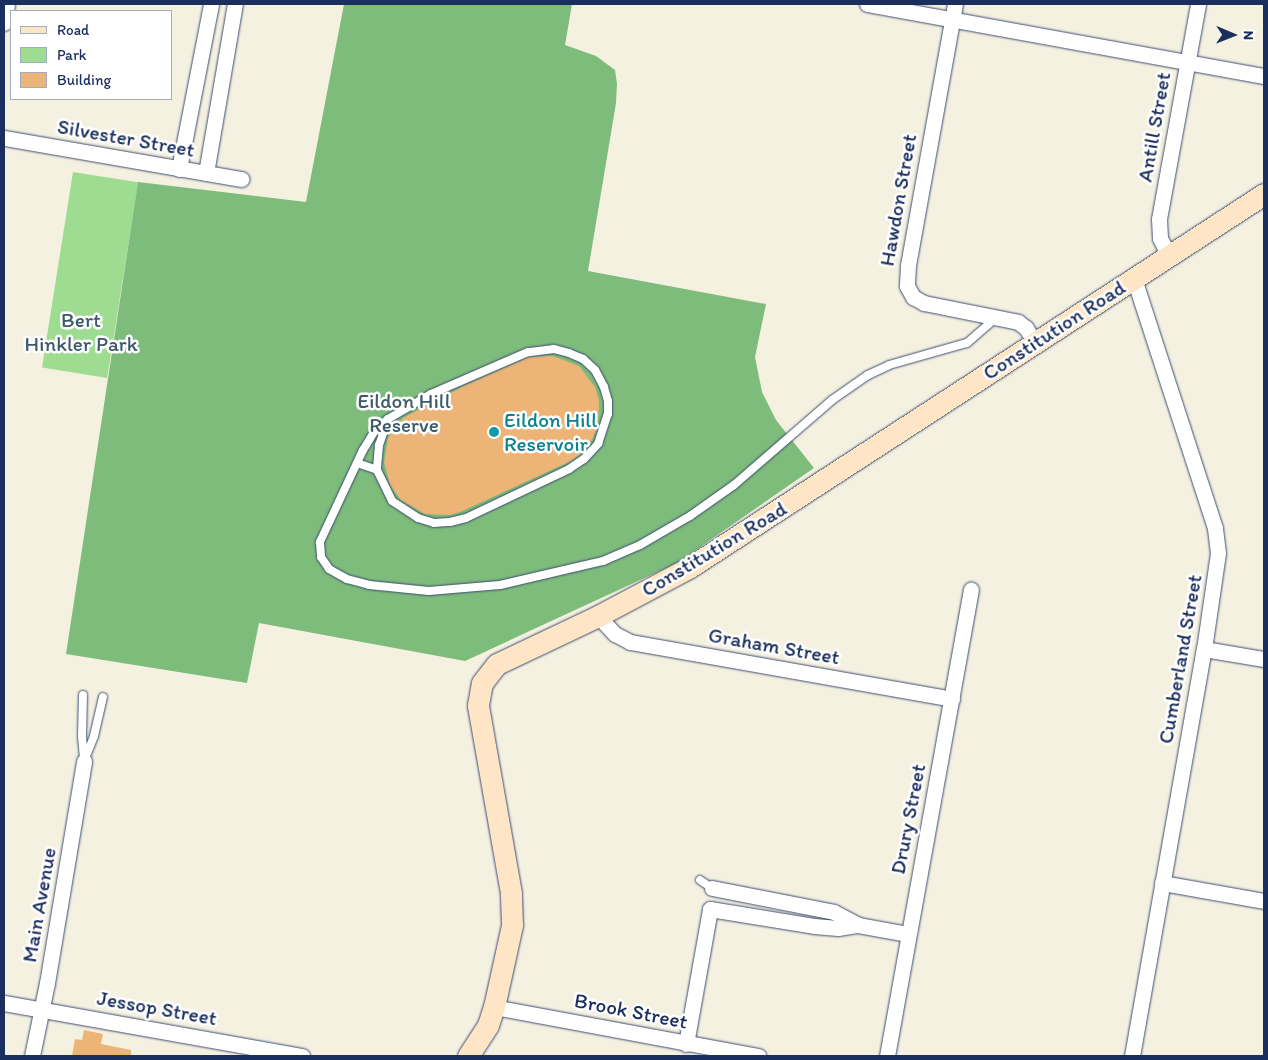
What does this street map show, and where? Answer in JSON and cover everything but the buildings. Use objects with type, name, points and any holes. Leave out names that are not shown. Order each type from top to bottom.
[{"type":"street","points":[[4,23],[7,4]]},
{"type":"street","points":[[179,169],[211,4]]},
{"type":"street","points":[[206,173],[235,4]]},
{"type":"street","points":[[867,4],[1264,76]]},
{"type":"street","name":"Hawdon Street","points":[[955,4],[906,280],[909,291],[918,300],[1020,323],[1035,343]]},
{"type":"street","name":"Antill Street","points":[[1169,256],[1160,238],[1160,219],[1198,4]]},
{"type":"street","name":"Silvester Street","points":[[4,138],[241,180]]},
{"type":"street","name":"Constitution Road","points":[[468,1056],[481,1038],[494,1006],[510,940],[513,909],[480,718],[480,690],[482,683],[497,664],[598,616],[698,561],[1264,194]]},
{"type":"street","name":"Cumberland Street","points":[[1132,1056],[1204,649],[1217,566],[1218,540],[1134,278]]},
{"type":"street","name":"Drury Street","points":[[887,1056],[971,589]]},
{"type":"street","name":"Graham Street","points":[[598,616],[615,634],[630,642],[952,699]]},
{"type":"street","points":[[1204,649],[1264,659]]},
{"type":"street","name":"Main Avenue","points":[[32,1056],[84,761]]},
{"type":"street","points":[[1162,883],[1264,901]]},
{"type":"street","points":[[706,884],[834,912],[858,925]]},
{"type":"street","points":[[686,1044],[706,905],[828,928],[858,925],[908,934]]},
{"type":"street","name":"Jessop Street","points":[[4,1002],[302,1056]]},
{"type":"street","name":"Brook Street","points":[[494,1006],[686,1044],[759,1056]]},
{"type":"lane","points":[[388,419],[379,445],[377,470],[392,501],[418,518],[434,523],[466,518],[569,469],[584,459],[598,444],[605,430],[608,401],[595,370],[583,359],[554,349],[540,349],[528,352],[430,394],[388,419],[374,432],[357,463],[320,542],[321,558],[336,574],[369,584],[429,591],[500,585],[603,561],[640,545],[690,516],[734,485],[832,400],[868,375],[889,365],[967,344],[997,317]]},
{"type":"lane","points":[[357,463],[377,470]]},
{"type":"lane","name":"Main Avenue","points":[[83,694],[82,736],[84,761]]},
{"type":"lane","name":"Main Avenue","points":[[84,761],[94,736],[103,697]]},
{"type":"green space","name":"Eildon Hill Reserve","points":[[344,4],[572,4],[565,45],[596,56],[615,70],[617,84],[616,103],[588,271],[766,304],[755,357],[762,392],[776,420],[814,468],[677,563],[465,661],[259,623],[247,683],[66,654],[138,182],[306,202]]},
{"type":"green space","name":"Bert Hinkler Park","points":[[73,172],[138,182],[107,378],[42,368]]},
{"type":"place","name":"Eildon Hill Reservoir","points":[[494,432]]}]
